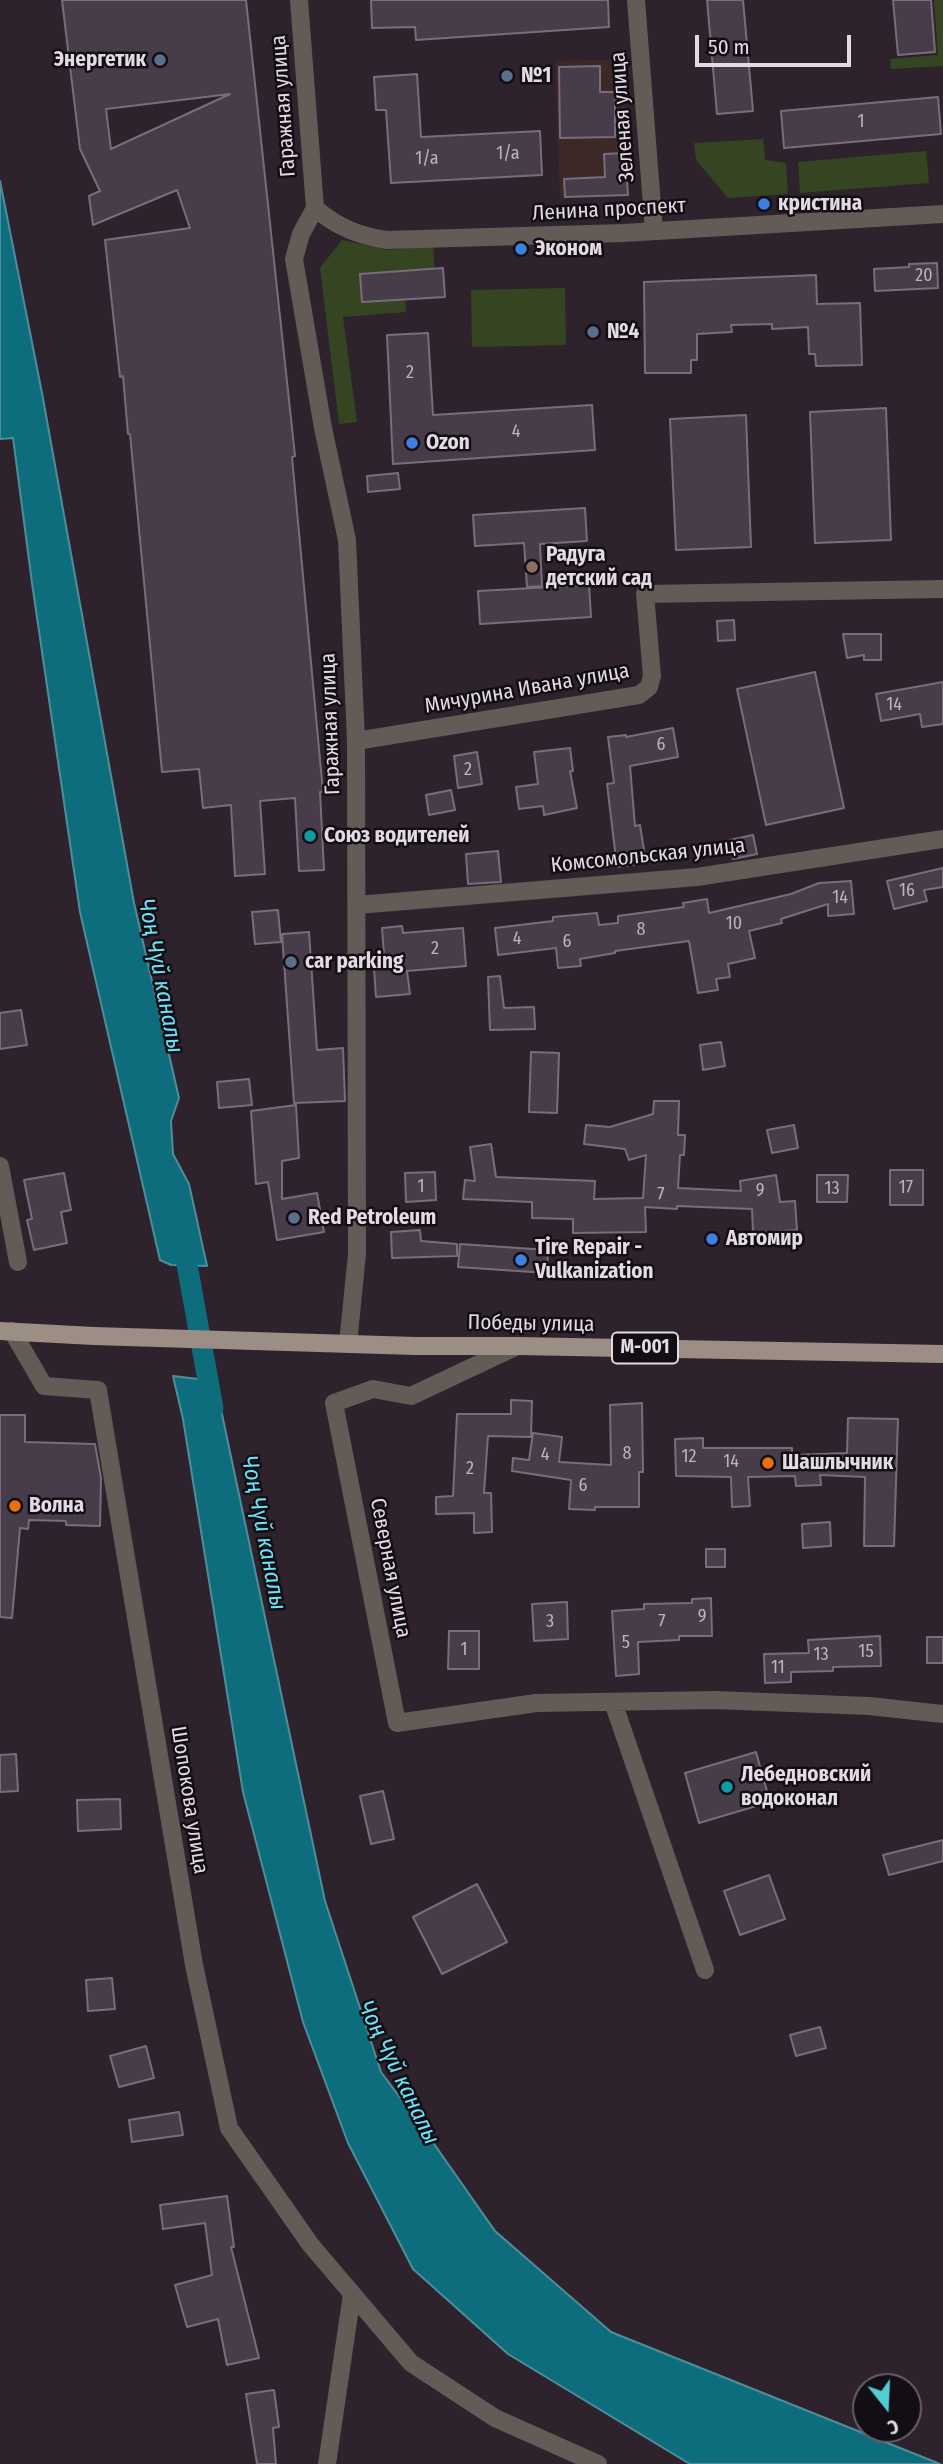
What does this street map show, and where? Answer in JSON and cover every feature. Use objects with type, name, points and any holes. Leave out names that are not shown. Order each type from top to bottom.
[{"type":"main road","name":"Победы улица","points":[[6,1331],[287,1343],[943,1354]]},
{"type":"street","name":"Гаражная улица","points":[[299,0],[315,208],[301,234],[295,260],[323,428],[347,540],[356,741],[357,1254],[348,1344]]},
{"type":"street","name":"Зеленая улица","points":[[636,0],[654,231]]},
{"type":"street","name":"Ленина проспект","points":[[315,208],[331,222],[349,231],[387,240],[457,240],[654,231],[943,214]]},
{"type":"street","name":"Мичурина Ивана улица","points":[[356,741],[639,695],[649,687],[652,676],[645,594],[943,589]]},
{"type":"street","name":"Комсомольская улица","points":[[356,905],[697,877],[943,838]]},
{"type":"street","points":[[0,1166],[18,1262]]},
{"type":"street","name":"Шопокова улица","points":[[6,1331],[44,1386],[98,1390],[194,1965],[229,2128],[310,2244],[411,2363],[495,2418],[598,2464]]},
{"type":"street","name":"Северная улица","points":[[517,1346],[411,1396],[373,1390],[334,1403],[397,1723],[536,1703],[715,1700],[869,1706],[943,1714]]},
{"type":"street","points":[[613,1702],[705,1970]]},
{"type":"street","points":[[327,2464],[352,2294]]},
{"type":"shaded area","points":[[623,59],[628,195],[560,198],[555,61]]},
{"type":"green space","points":[[934,0],[943,0],[943,66],[891,69],[890,59],[938,55]]},
{"type":"green space","points":[[763,139],[765,160],[786,163],[788,194],[728,198],[696,160],[694,143]]},
{"type":"green space","points":[[926,151],[929,183],[800,193],[798,162]]},
{"type":"green space","points":[[342,240],[388,250],[433,246],[436,283],[404,287],[406,312],[343,317],[357,422],[339,424],[320,268]]},
{"type":"green space","points":[[565,288],[566,345],[472,347],[471,290]]},
{"type":"water","points":[[0,181],[42,393],[134,903],[179,1098],[171,1121],[173,1154],[189,1184],[207,1266],[171,1265],[160,1260],[80,912],[13,438],[0,439]]},
{"type":"water","points":[[173,1376],[215,1381],[325,1901],[381,2072],[495,2231],[611,2332],[852,2429],[852,2443],[888,2443],[940,2464],[690,2464],[508,2354],[413,2269],[348,2143],[303,2022],[243,1792],[183,1419]]},
{"type":"building","points":[[62,0],[246,0],[295,456],[292,457],[323,792],[320,792],[324,870],[299,871],[295,798],[260,801],[265,874],[235,876],[231,805],[203,808],[199,769],[162,772],[130,434],[123,376],[120,377],[105,240],[190,228],[177,190],[93,225],[89,196],[100,191],[80,149]],"holes":[[[230,94],[111,149],[106,109]]]},
{"type":"building","points":[[371,0],[608,0],[609,27],[416,40],[415,27],[372,28]]},
{"type":"building","points":[[707,0],[743,0],[753,111],[717,114]]},
{"type":"building","points":[[893,0],[931,0],[935,52],[898,55]]},
{"type":"building","points":[[600,66],[600,92],[615,92],[615,137],[560,138],[559,67]]},
{"type":"building","points":[[417,74],[421,137],[540,131],[542,175],[391,183],[386,110],[376,110],[374,77]]},
{"type":"building","points":[[938,97],[941,134],[784,148],[781,111]]},
{"type":"building","points":[[625,153],[628,195],[565,197],[564,179],[605,177],[604,154]]},
{"type":"building","points":[[937,263],[938,288],[875,291],[874,269]]},
{"type":"building","points":[[443,268],[445,297],[362,302],[360,274]]},
{"type":"building","points":[[816,275],[817,304],[860,303],[862,365],[816,366],[815,354],[809,354],[808,327],[772,329],[772,324],[731,325],[732,332],[697,334],[697,360],[691,360],[691,373],[645,373],[644,282]]},
{"type":"building","points":[[428,333],[433,415],[592,405],[595,450],[393,464],[387,335]]},
{"type":"building","points":[[886,408],[891,540],[815,543],[810,412]]},
{"type":"building","points":[[746,415],[751,547],[676,550],[670,419]]},
{"type":"building","points":[[398,473],[400,489],[368,492],[367,476]]},
{"type":"building","points":[[585,508],[587,541],[540,544],[542,586],[527,587],[524,543],[475,546],[473,515]]},
{"type":"building","points":[[589,585],[591,617],[480,624],[478,591]]},
{"type":"building","points":[[734,620],[735,640],[718,641],[717,621]]},
{"type":"building","points":[[843,634],[881,634],[881,660],[864,660],[864,655],[847,658]]},
{"type":"building","points":[[815,672],[844,808],[766,825],[737,689]]},
{"type":"building","points":[[943,682],[943,724],[922,727],[920,714],[881,721],[876,694]]},
{"type":"building","points":[[673,728],[678,757],[630,766],[635,826],[640,825],[646,863],[617,867],[607,784],[614,783],[608,737],[626,737]]},
{"type":"building","points":[[570,748],[573,771],[570,771],[577,808],[544,815],[543,806],[519,809],[516,787],[538,784],[534,752]]},
{"type":"building","points":[[477,752],[482,784],[458,788],[454,756]]},
{"type":"building","points":[[451,790],[455,810],[429,815],[426,795]]},
{"type":"building","points":[[753,835],[757,854],[733,859],[730,840]]},
{"type":"building","points":[[498,851],[501,882],[468,884],[466,854]]},
{"type":"building","points":[[943,868],[943,887],[924,890],[927,901],[894,909],[887,881]]},
{"type":"building","points":[[851,881],[854,914],[828,916],[828,904],[781,919],[782,923],[749,931],[755,958],[728,964],[730,977],[716,979],[718,990],[698,993],[689,941],[615,951],[580,959],[581,966],[558,968],[556,948],[498,955],[495,928],[553,921],[553,917],[597,913],[599,925],[618,923],[618,916],[684,907],[683,903],[707,899],[709,913],[791,894],[819,883]]},
{"type":"building","points":[[278,910],[281,942],[255,944],[252,912]]},
{"type":"building","points":[[402,926],[403,933],[463,928],[466,966],[407,971],[410,994],[376,997],[374,969],[385,968],[382,928]]},
{"type":"building","points":[[309,932],[317,1050],[343,1048],[345,1101],[294,1103],[282,934]]},
{"type":"building","points":[[500,976],[504,1008],[534,1007],[535,1029],[490,1030],[488,977]]},
{"type":"building","points":[[21,1010],[27,1045],[0,1049],[0,1013]]},
{"type":"building","points":[[721,1042],[725,1066],[703,1070],[700,1045]]},
{"type":"building","points":[[531,1052],[559,1053],[557,1113],[529,1112]]},
{"type":"building","points":[[249,1079],[252,1105],[219,1108],[217,1082]]},
{"type":"building","points":[[654,1101],[679,1101],[678,1135],[685,1135],[684,1155],[680,1155],[678,1188],[741,1191],[740,1181],[776,1175],[780,1202],[795,1201],[797,1230],[753,1233],[752,1209],[677,1206],[677,1209],[645,1207],[646,1232],[573,1233],[573,1219],[532,1218],[532,1202],[463,1199],[465,1180],[475,1181],[470,1147],[491,1144],[496,1177],[595,1181],[594,1199],[643,1198],[646,1155],[629,1160],[625,1149],[584,1144],[586,1125],[610,1127],[653,1114]]},
{"type":"building","points":[[296,1105],[299,1158],[282,1161],[282,1199],[317,1193],[324,1232],[277,1240],[268,1182],[256,1184],[251,1111]]},
{"type":"building","points":[[794,1125],[798,1148],[772,1153],[767,1130]]},
{"type":"building","points":[[890,1170],[923,1170],[923,1205],[890,1205]]},
{"type":"building","points":[[435,1172],[436,1200],[406,1202],[405,1173]]},
{"type":"building","points":[[64,1173],[71,1210],[61,1212],[67,1243],[34,1250],[27,1220],[32,1219],[24,1180]]},
{"type":"building","points":[[817,1175],[848,1175],[847,1202],[817,1202]]},
{"type":"building","points":[[420,1230],[421,1241],[457,1244],[457,1256],[392,1258],[391,1232]]},
{"type":"building","points":[[460,1244],[548,1250],[547,1273],[458,1267]]},
{"type":"building","points":[[511,1400],[532,1401],[531,1437],[488,1436],[484,1493],[491,1493],[492,1532],[474,1533],[474,1513],[436,1514],[436,1497],[453,1496],[457,1414],[511,1414]]},
{"type":"building","points":[[642,1403],[643,1472],[639,1472],[639,1507],[569,1509],[571,1480],[512,1471],[513,1458],[529,1460],[533,1433],[562,1437],[559,1462],[611,1465],[610,1405]]},
{"type":"building","points":[[0,1415],[25,1415],[25,1442],[95,1444],[101,1478],[100,1526],[66,1525],[66,1521],[29,1520],[28,1529],[20,1528],[12,1618],[0,1617]]},
{"type":"building","points":[[848,1418],[898,1419],[894,1546],[864,1546],[865,1477],[820,1475],[821,1485],[796,1486],[795,1476],[748,1477],[750,1506],[732,1507],[731,1477],[676,1476],[675,1439],[703,1438],[703,1448],[792,1448],[792,1455],[847,1453]]},
{"type":"building","points":[[830,1522],[831,1546],[803,1548],[802,1524]]},
{"type":"building","points":[[706,1549],[725,1549],[725,1567],[706,1567]]},
{"type":"building","points":[[711,1598],[712,1636],[679,1636],[679,1640],[638,1642],[639,1674],[616,1676],[612,1611],[644,1609],[644,1604],[692,1603],[692,1599]]},
{"type":"building","points":[[567,1602],[568,1639],[534,1641],[532,1604]]},
{"type":"building","points":[[449,1631],[479,1631],[479,1669],[448,1669]]},
{"type":"building","points":[[880,1636],[881,1666],[833,1667],[833,1671],[791,1672],[791,1682],[765,1683],[764,1654],[809,1653],[808,1640]]},
{"type":"building","points":[[927,1637],[943,1637],[943,1663],[927,1663]]},
{"type":"building","name":"Лебедновский водоконал","points":[[756,1752],[770,1802],[699,1823],[685,1773]]},
{"type":"building","points":[[16,1754],[18,1791],[0,1792],[0,1755]]},
{"type":"building","points":[[383,1791],[394,1839],[371,1844],[360,1796]]},
{"type":"building","points":[[120,1799],[121,1829],[78,1831],[77,1800]]},
{"type":"building","points":[[943,1840],[943,1861],[889,1875],[883,1855]]},
{"type":"building","points":[[769,1875],[785,1919],[740,1935],[724,1891]]},
{"type":"building","points":[[477,1884],[507,1942],[442,1974],[413,1917]]},
{"type":"building","points":[[112,1978],[115,2009],[88,2011],[86,1980]]},
{"type":"building","points":[[820,2027],[826,2048],[796,2056],[790,2035]]},
{"type":"building","points":[[146,2046],[154,2078],[119,2087],[110,2056]]},
{"type":"building","points":[[179,2112],[183,2135],[132,2142],[129,2120]]},
{"type":"building","points":[[227,2196],[234,2247],[231,2247],[259,2358],[227,2365],[218,2319],[187,2327],[175,2285],[212,2275],[205,2223],[163,2229],[160,2205]]},
{"type":"building","points":[[274,2390],[279,2427],[273,2428],[276,2464],[257,2464],[246,2394]]},
{"type":"waterway","name":"Чоң Чүй каналы","points":[[182,1237],[213,1408]]},
{"type":"place","name":"Энергетик","points":[[160,60]]},
{"type":"place","name":"№1","points":[[507,76]]},
{"type":"place","name":"кристина","points":[[764,204]]},
{"type":"place","name":"Эконом","points":[[521,249]]},
{"type":"place","name":"№4","points":[[593,332]]},
{"type":"place","name":"Ozon","points":[[412,443]]},
{"type":"place","name":"Радуга детский сад","points":[[532,567]]},
{"type":"place","name":"Союз водителей","points":[[310,836]]},
{"type":"place","name":"car parking","points":[[291,962]]},
{"type":"place","name":"Red Petroleum","points":[[294,1218]]},
{"type":"place","name":"Автомир","points":[[712,1239]]},
{"type":"place","name":"Tire Repair - Vulkanization","points":[[521,1260]]},
{"type":"place","name":"Шашлычник","points":[[768,1463]]},
{"type":"place","name":"Волна","points":[[15,1506]]},
{"type":"place","name":"Лебедновский водоконал","points":[[727,1787]]}]
